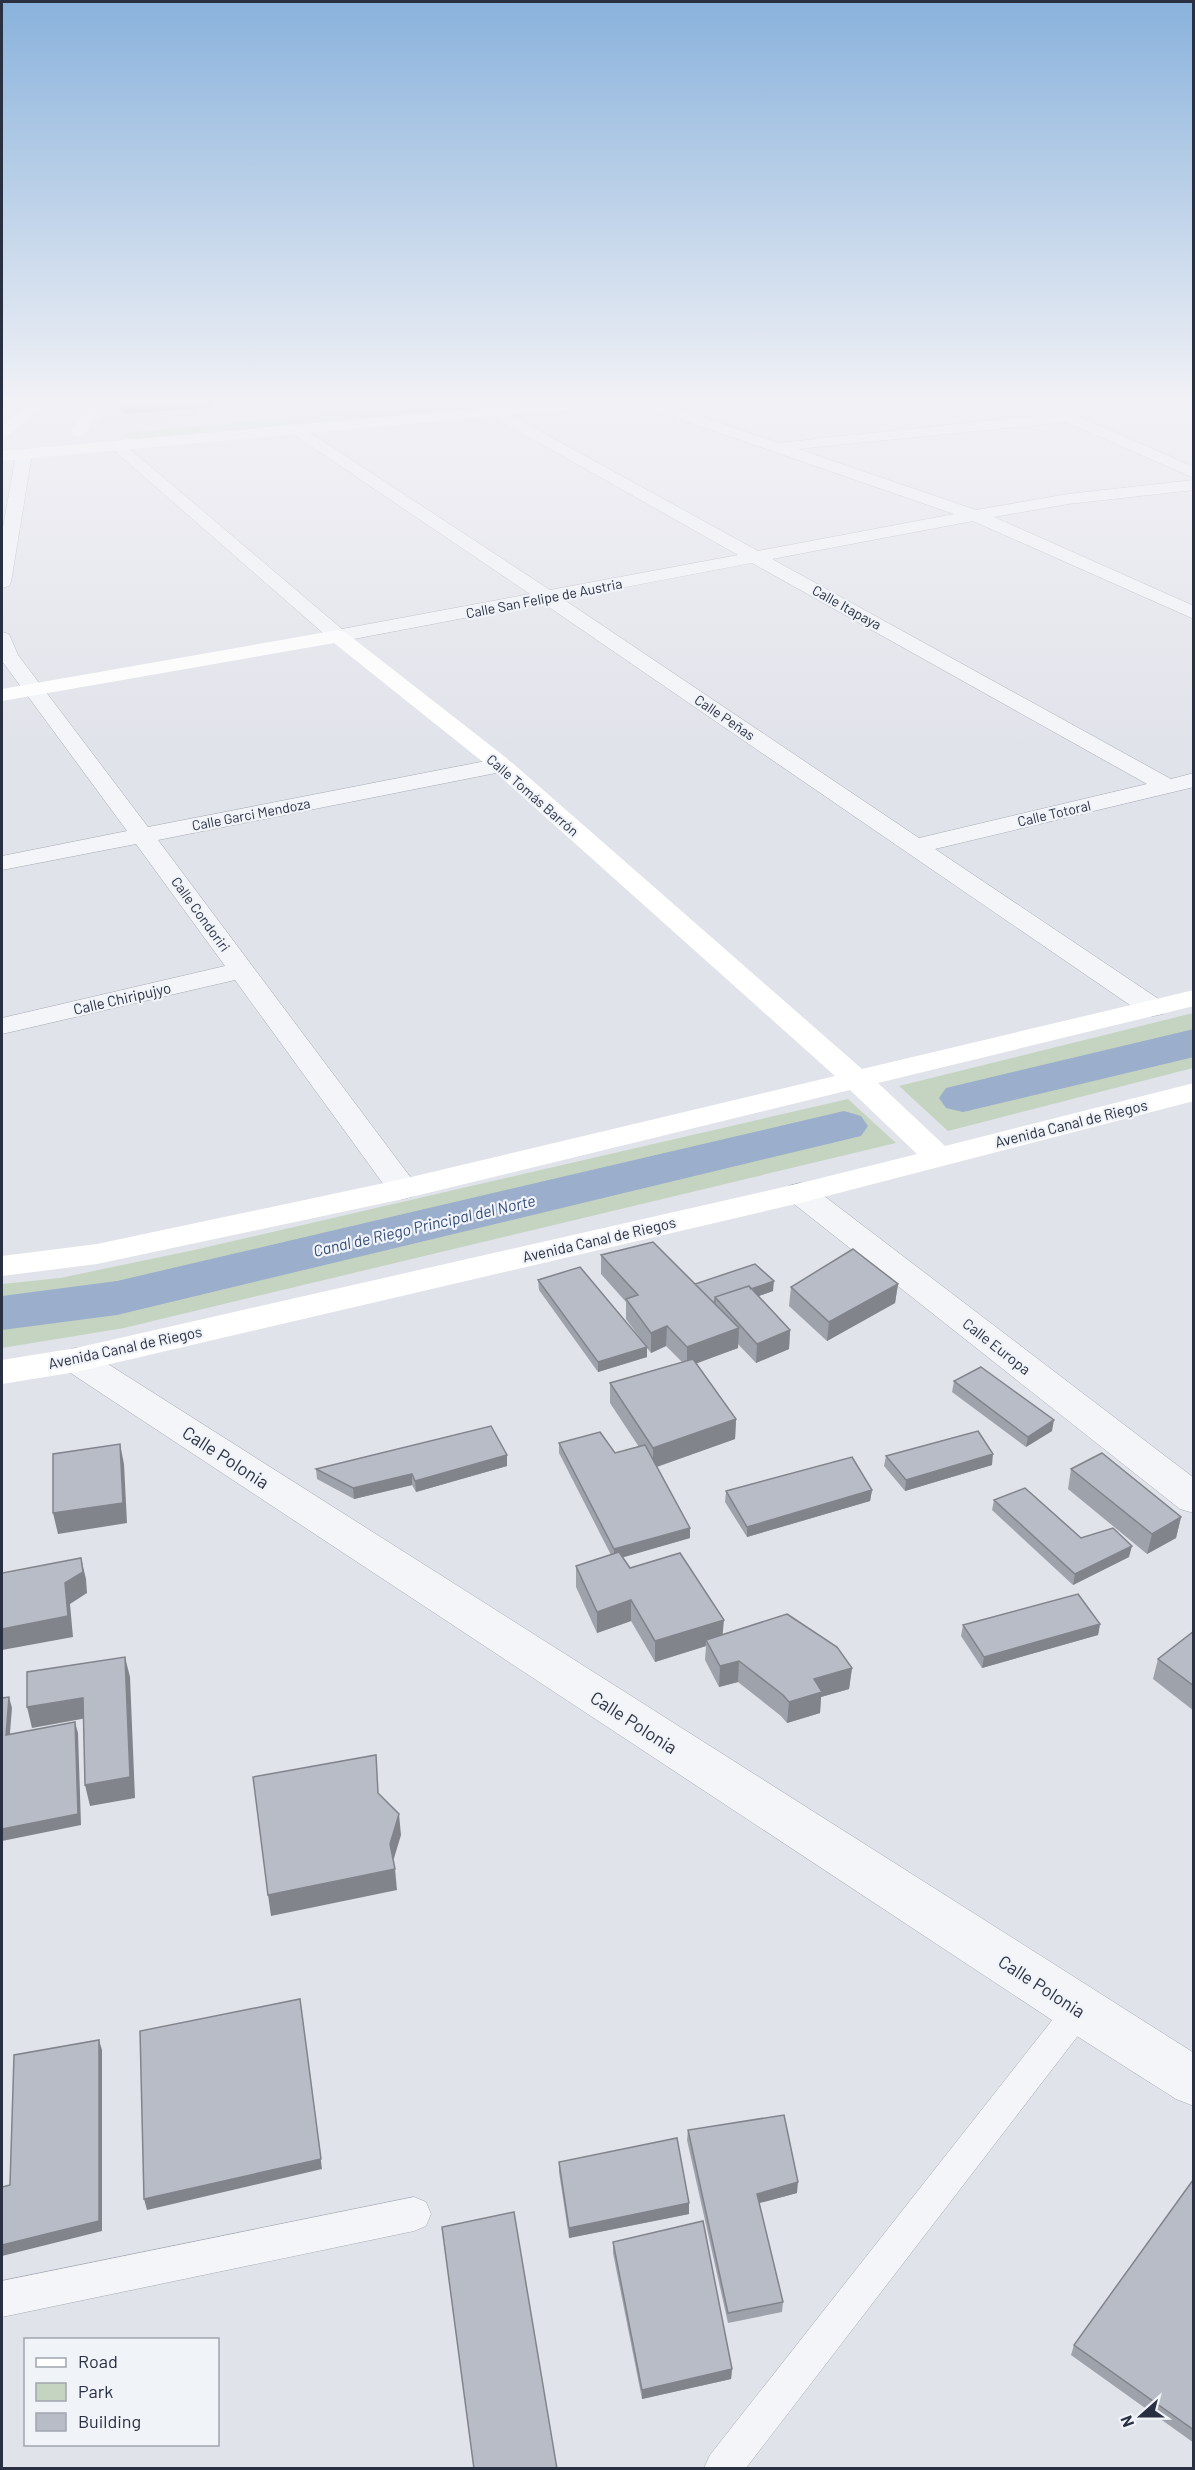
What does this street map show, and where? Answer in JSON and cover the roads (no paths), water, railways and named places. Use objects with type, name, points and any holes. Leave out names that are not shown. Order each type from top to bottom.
[{"type":"street","points":[[2,582],[13,515]]},
{"type":"street","name":"Calle Tomás Barrón","points":[[198,515],[338,636],[501,765],[857,1080],[938,1157]]},
{"type":"street","name":"Calle Peñas","points":[[438,515],[549,598],[1153,1008]]},
{"type":"street","name":"Calle Itapaya","points":[[682,515],[1167,786]]},
{"type":"street","name":"Calle San Felipe de Austria","points":[[2,695],[549,598],[974,515]]},
{"type":"street","points":[[976,515],[1194,613]]},
{"type":"street","name":"Calle Condoriri","points":[[2,638],[8,656],[34,688],[403,1189]]},
{"type":"street","name":"Calle Garci Mendoza","points":[[2,863],[501,765]]},
{"type":"street","name":"Calle Totoral","points":[[915,846],[1194,780]]},
{"type":"street","name":"Calle Chiripujyo","points":[[2,1026],[242,970]]},
{"type":"street","points":[[2,1266],[97,1254],[403,1189],[1194,998]]},
{"type":"street","name":"Avenida Canal de Riegos","points":[[2,1372],[76,1360],[800,1193],[1194,1092]]},
{"type":"street","name":"Calle Europa","points":[[800,1193],[1194,1499]]},
{"type":"street","name":"Calle Polonia","points":[[76,1360],[1079,2010],[1194,2082]]},
{"type":"lane","points":[[723,2469],[1079,2010]]},
{"type":"lane","points":[[2,2299],[414,2214]]},
{"type":"waterway","name":"Canal de Riego Principal del Norte","points":[[963,1098],[1194,1043]]},
{"type":"waterway","name":"Canal de Riego Principal del Norte","points":[[2,1313],[117,1298],[844,1126]]}]
